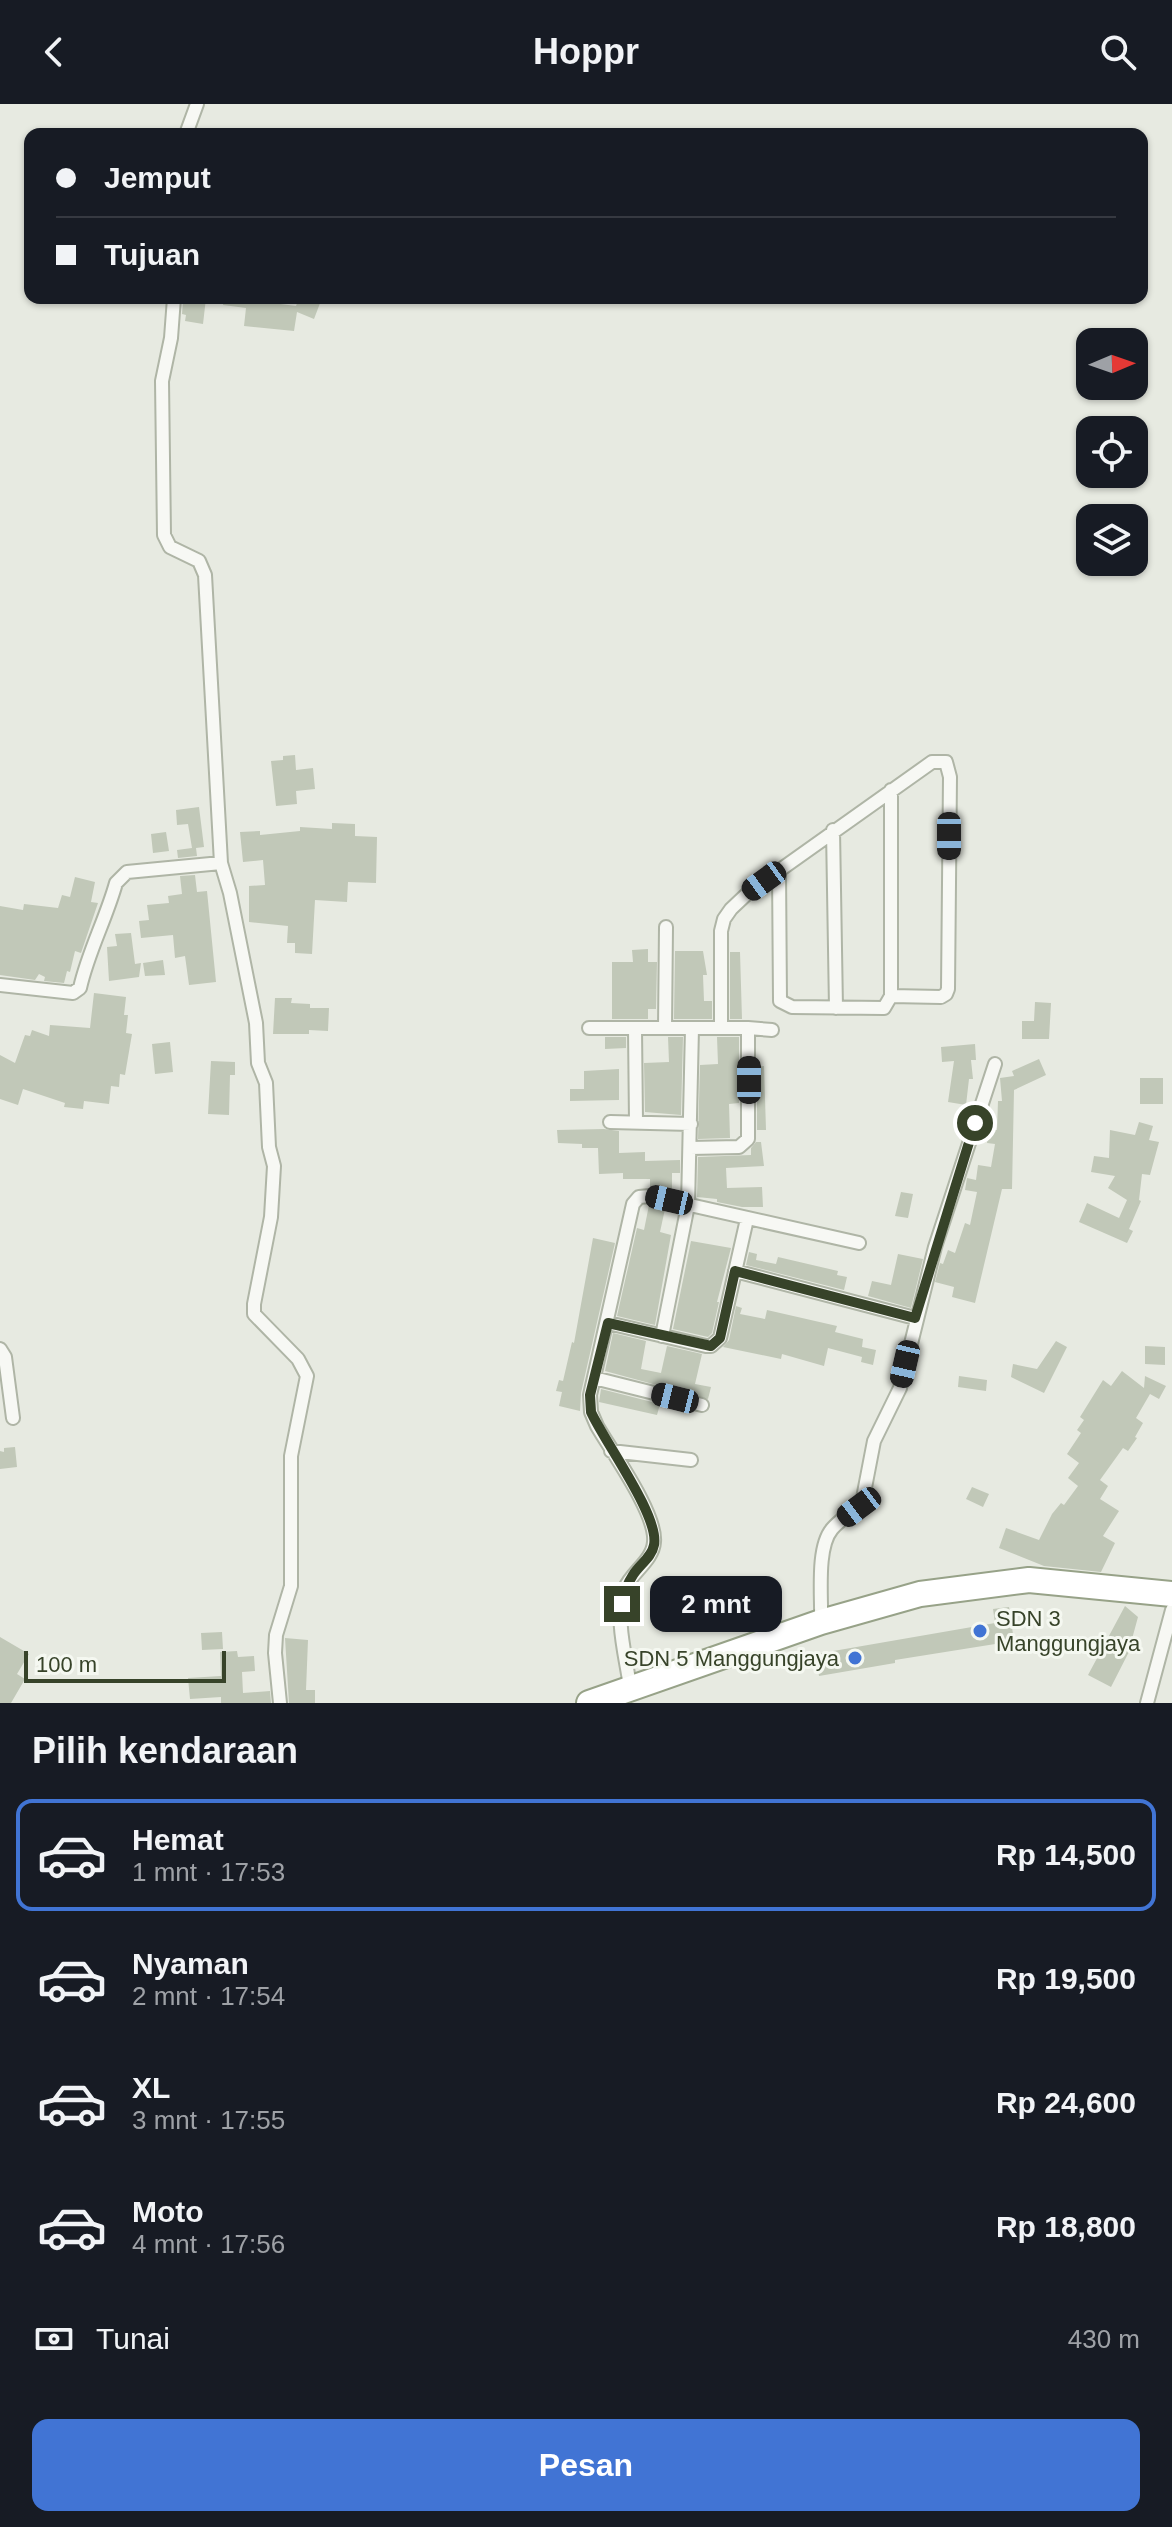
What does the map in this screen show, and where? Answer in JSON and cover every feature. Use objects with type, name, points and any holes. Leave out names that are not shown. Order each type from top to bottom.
[{"type":"highway","points":[[589,1703],[821,1622],[920,1594],[1029,1580],[1172,1594]]},
{"type":"street","points":[[188,128],[197,104]]},
{"type":"street","points":[[174,304],[171,338],[162,381],[164,535],[170,547],[199,561],[205,575],[221,863],[256,1023],[258,1063],[266,1083],[269,1147],[274,1166],[271,1217],[254,1314],[298,1359],[307,1376],[291,1456],[291,1586],[276,1635],[280,1703]]},
{"type":"street","points":[[721,1028],[721,931],[724,919],[741,899],[833,830],[932,762],[946,762],[949,767],[948,989],[941,997],[891,996]]},
{"type":"street","points":[[779,870],[780,1001],[792,1007],[884,1008],[891,996],[891,790]]},
{"type":"street","points":[[833,830],[836,1008]]},
{"type":"street","points":[[0,985],[73,993],[80,988],[86,962],[98,939],[121,876],[127,872],[221,863]]},
{"type":"street","points":[[665,1028],[666,927]]},
{"type":"street","points":[[589,1028],[772,1030]]},
{"type":"street","points":[[662,1336],[688,1205],[692,1028]]},
{"type":"street","points":[[690,1148],[739,1147],[746,1144],[749,1133],[748,1028]]},
{"type":"street","points":[[635,1029],[636,1122]]},
{"type":"street","points":[[821,1622],[825,1540],[830,1530],[859,1507],[863,1498],[874,1441],[900,1388],[935,1247],[995,1064]]},
{"type":"street","points":[[610,1122],[691,1124]]},
{"type":"street","points":[[630,1687],[621,1624],[622,1604],[625,1589],[633,1575],[651,1554],[655,1544],[654,1532],[647,1511],[591,1412],[590,1395],[633,1204],[639,1197],[650,1196],[859,1243]]},
{"type":"street","points":[[608,1323],[706,1346],[716,1343],[720,1338],[747,1219]]},
{"type":"street","points":[[735,1271],[915,1318]]},
{"type":"street","points":[[0,1349],[5,1357],[13,1418]]},
{"type":"street","points":[[594,1378],[702,1405]]},
{"type":"street","points":[[611,1451],[691,1460]]},
{"type":"street","points":[[1147,1703],[1172,1610]]},
{"type":"building","points":[[183,304],[205,304],[203,324],[185,321],[186,315],[182,314]]},
{"type":"building","points":[[320,304],[314,319],[297,312],[294,331],[244,326],[246,308],[223,305]]},
{"type":"building","points":[[295,755],[296,770],[313,768],[315,789],[296,791],[297,804],[276,806],[271,761]]},
{"type":"building","points":[[199,807],[204,847],[196,848],[197,856],[178,858],[177,850],[192,848],[188,824],[177,825],[176,810]]},
{"type":"building","points":[[332,823],[355,824],[355,836],[377,837],[376,883],[348,882],[347,902],[315,900],[312,954],[295,953],[295,943],[287,943],[288,926],[249,922],[249,886],[265,885],[263,860],[243,862],[240,832],[260,831],[260,835],[300,831],[300,827],[332,829]]},
{"type":"building","points":[[166,832],[169,851],[153,853],[151,834]]},
{"type":"building","points":[[195,875],[197,892],[207,891],[216,982],[189,985],[185,956],[175,958],[173,935],[141,938],[139,921],[149,920],[147,905],[169,903],[168,896],[182,894],[180,876]]},
{"type":"building","points":[[75,877],[95,882],[91,902],[98,903],[81,953],[75,951],[64,983],[44,981],[45,977],[39,974],[35,980],[0,975],[0,906],[23,910],[24,904],[58,908],[62,895],[70,897]]},
{"type":"building","points":[[131,933],[135,964],[141,963],[139,977],[109,981],[107,947],[117,946],[115,934]]},
{"type":"building","points":[[648,949],[648,962],[657,962],[656,1009],[648,1009],[648,1019],[612,1019],[612,962],[633,962],[632,950]]},
{"type":"building","points":[[675,951],[703,951],[707,975],[703,975],[704,1001],[712,1001],[712,1019],[674,1019]]},
{"type":"building","points":[[730,952],[740,952],[742,1019],[730,1019]]},
{"type":"building","points":[[163,960],[165,975],[145,976],[143,963]]},
{"type":"building","points":[[94,993],[126,997],[126,1033],[132,1034],[125,1075],[120,1074],[119,1087],[111,1086],[109,1104],[84,1101],[83,1109],[64,1107],[65,1103],[23,1089],[18,1105],[0,1099],[0,1055],[15,1063],[25,1035],[30,1036],[32,1030],[49,1036],[50,1025],[90,1028]]},
{"type":"building","points":[[275,998],[292,998],[291,1003],[310,1004],[310,1008],[329,1008],[328,1031],[273,1034]]},
{"type":"building","points":[[1035,1002],[1051,1003],[1049,1039],[1022,1039],[1022,1021],[1034,1021]]},
{"type":"building","points":[[605,1037],[626,1037],[626,1048],[605,1049]]},
{"type":"building","points":[[668,1037],[683,1037],[681,1115],[645,1112],[644,1063],[669,1062]]},
{"type":"building","points":[[717,1037],[739,1037],[739,1103],[729,1104],[730,1138],[698,1139],[700,1065],[718,1064]]},
{"type":"building","points":[[170,1042],[173,1072],[155,1074],[152,1044]]},
{"type":"building","points":[[975,1044],[976,1060],[971,1060],[973,1079],[969,1079],[966,1105],[948,1102],[954,1061],[942,1062],[941,1047]]},
{"type":"building","points":[[1039,1059],[1046,1075],[1014,1090],[1012,1189],[1002,1189],[975,1303],[952,1297],[954,1287],[935,1282],[940,1263],[943,1264],[948,1250],[955,1253],[965,1223],[970,1225],[977,1192],[965,1190],[967,1178],[976,1180],[978,1165],[991,1167],[995,1144],[987,1143],[989,1129],[997,1130],[998,1101],[1002,1101],[1000,1078],[1014,1076],[1012,1071]]},
{"type":"building","points":[[211,1061],[235,1062],[235,1075],[230,1075],[229,1115],[208,1114]]},
{"type":"building","points":[[764,1066],[766,1130],[757,1130],[757,1067]]},
{"type":"building","points":[[619,1069],[619,1100],[570,1101],[570,1089],[584,1089],[584,1071]]},
{"type":"building","points":[[1140,1078],[1163,1078],[1163,1104],[1140,1104]]},
{"type":"building","points":[[1139,1122],[1153,1126],[1149,1140],[1159,1142],[1150,1175],[1142,1174],[1141,1201],[1129,1229],[1133,1231],[1127,1243],[1079,1222],[1087,1203],[1119,1218],[1127,1200],[1108,1188],[1115,1176],[1091,1172],[1094,1156],[1109,1158],[1110,1130],[1135,1135]]},
{"type":"building","points":[[557,1130],[619,1131],[619,1153],[645,1152],[645,1161],[680,1160],[680,1173],[672,1173],[672,1190],[650,1187],[650,1179],[623,1179],[623,1173],[599,1174],[598,1148],[558,1143]]},
{"type":"building","points":[[756,1142],[761,1142],[764,1166],[726,1168],[727,1188],[762,1187],[763,1207],[742,1207],[697,1197],[698,1157],[751,1155],[751,1148]]},
{"type":"building","points":[[901,1192],[913,1194],[908,1218],[895,1216]]},
{"type":"building","points":[[649,1205],[665,1209],[660,1232],[671,1235],[655,1325],[617,1316],[637,1228],[644,1230]]},
{"type":"building","points":[[593,1238],[615,1243],[581,1393],[580,1411],[559,1406],[562,1392],[556,1391],[559,1380],[563,1381],[574,1343]]},
{"type":"building","points":[[691,1241],[731,1248],[712,1333],[708,1337],[673,1329]]},
{"type":"building","points":[[749,1252],[757,1254],[756,1260],[776,1264],[778,1257],[838,1271],[837,1275],[847,1277],[844,1290],[746,1265]]},
{"type":"building","points":[[898,1254],[923,1259],[911,1308],[868,1296],[872,1281],[891,1285]]},
{"type":"building","points":[[736,1306],[742,1308],[740,1314],[765,1319],[767,1310],[837,1326],[835,1332],[863,1339],[862,1347],[876,1350],[873,1365],[861,1362],[862,1357],[828,1348],[824,1366],[782,1354],[781,1359],[723,1347],[729,1340]]},
{"type":"building","points":[[613,1333],[646,1341],[641,1369],[661,1373],[667,1346],[702,1354],[695,1384],[711,1387],[708,1399],[605,1371]]},
{"type":"building","points":[[1056,1341],[1067,1347],[1044,1393],[1011,1377],[1013,1364],[1037,1369]]},
{"type":"building","points":[[1145,1346],[1165,1347],[1165,1365],[1145,1364]]},
{"type":"building","points":[[1122,1371],[1144,1388],[1145,1376],[1166,1386],[1159,1399],[1150,1394],[1136,1418],[1143,1423],[1137,1438],[1128,1451],[1123,1448],[1100,1480],[1108,1486],[1100,1499],[1119,1511],[1103,1536],[1115,1543],[1101,1572],[1044,1566],[999,1548],[1006,1528],[1039,1540],[1052,1514],[1061,1503],[1064,1505],[1078,1486],[1068,1478],[1079,1463],[1067,1454],[1081,1433],[1077,1430],[1084,1420],[1080,1417],[1103,1380],[1111,1386]]},
{"type":"building","points":[[959,1376],[987,1380],[986,1391],[958,1387]]},
{"type":"building","points":[[601,1389],[660,1404],[657,1415],[599,1402]]},
{"type":"building","points":[[15,1447],[17,1467],[0,1469],[0,1451]]},
{"type":"building","points":[[972,1487],[989,1494],[983,1507],[966,1499]]},
{"type":"building","points":[[1125,1606],[1138,1617],[1132,1639],[1135,1640],[1111,1687],[1088,1675]]},
{"type":"building","points":[[1009,1607],[1014,1641],[819,1676],[816,1654],[995,1623],[993,1609]]},
{"type":"building","points":[[222,1632],[223,1649],[202,1650],[201,1633]]},
{"type":"building","points":[[0,1637],[29,1654],[17,1674],[25,1679],[11,1703],[0,1703]]},
{"type":"building","points":[[285,1638],[308,1640],[306,1690],[315,1690],[315,1703],[289,1703]]},
{"type":"building","points":[[237,1651],[238,1657],[254,1656],[255,1671],[242,1672],[243,1693],[270,1691],[271,1703],[221,1703],[221,1697],[190,1699],[188,1678],[221,1676],[220,1652]]},
{"type":"place","name":"SDN 3 Manggungjaya","points":[[980,1631]]},
{"type":"place","name":"SDN 5 Manggungjaya","points":[[855,1658]]},
{"type":"route","points":[[622,1604],[625,1589],[655,1544],[647,1511],[591,1412],[590,1395],[608,1323],[711,1346],[720,1338],[735,1271],[915,1318],[975,1123]]}]
